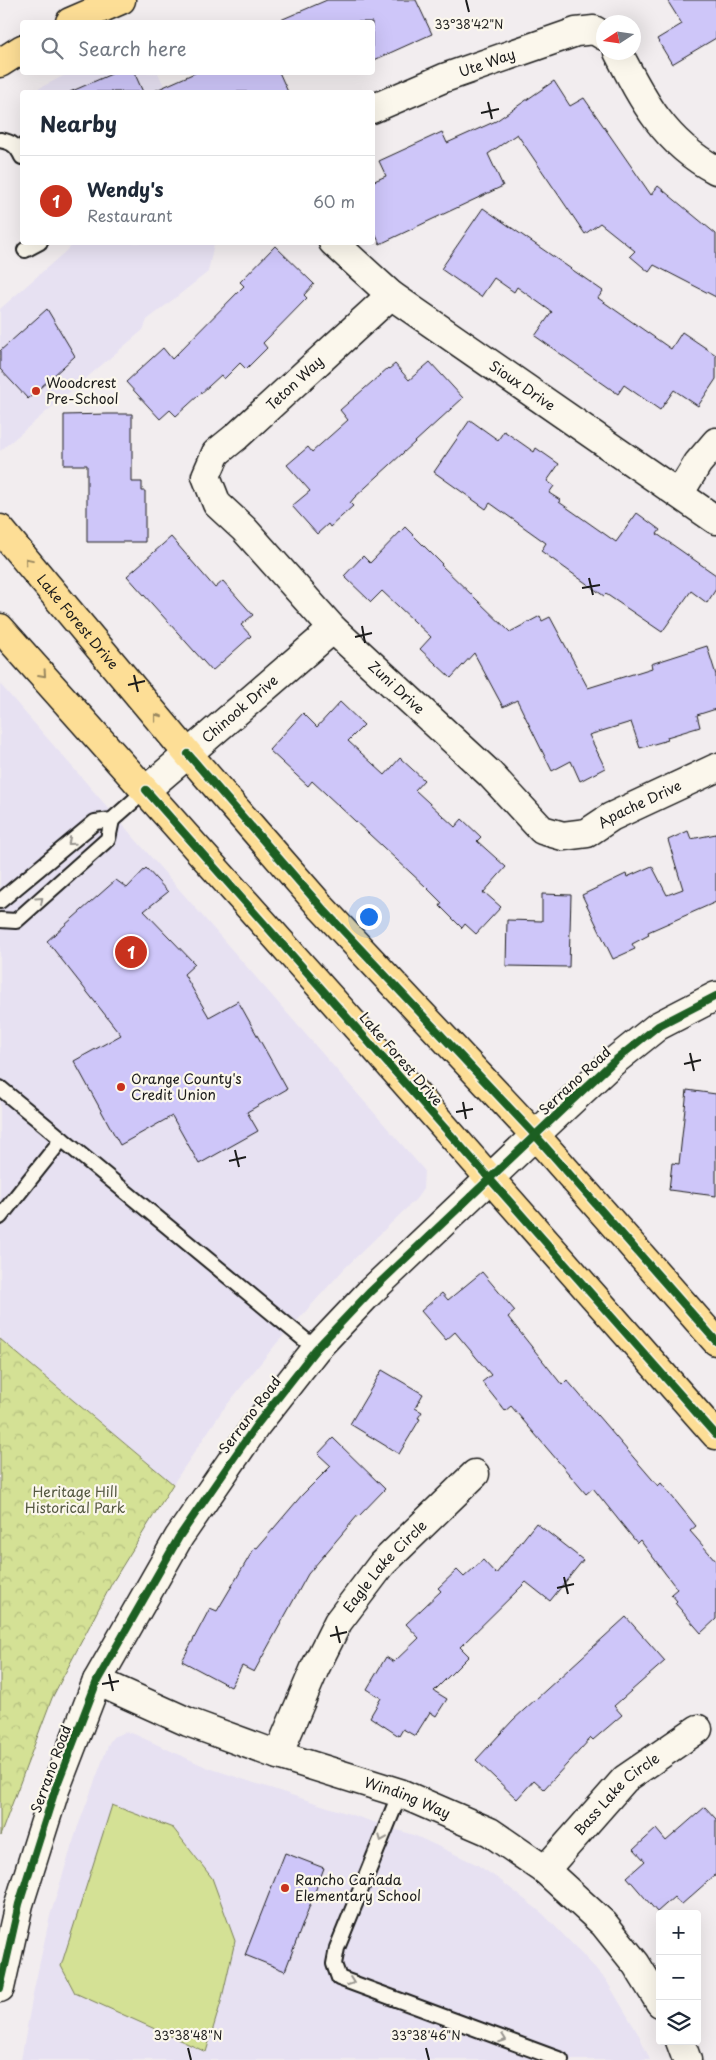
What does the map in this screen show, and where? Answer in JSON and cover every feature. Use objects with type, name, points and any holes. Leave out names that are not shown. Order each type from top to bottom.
[{"type":"main road","points":[[75,20],[121,0]]},
{"type":"main road","points":[[0,62],[20,50]]},
{"type":"main road","name":"Lake Forest Drive","points":[[0,529],[188,754],[322,908],[535,1135],[716,1341]]},
{"type":"main road","name":"Lake Forest Drive","points":[[0,628],[146,790],[716,1435]]},
{"type":"street","name":"Ute Way","points":[[375,108],[444,78],[576,32],[596,31]]},
{"type":"street","points":[[622,60],[642,100],[665,130],[696,159],[716,170]]},
{"type":"street","name":"Sioux Drive","points":[[336,245],[391,295],[716,520]]},
{"type":"street","name":"Teton Way","points":[[206,476],[216,453],[391,295]]},
{"type":"street","points":[[679,494],[698,463],[716,442]]},
{"type":"street","name":"Zuni Drive","points":[[206,476],[217,504],[244,529],[333,629],[490,774],[524,813],[542,830],[563,836]]},
{"type":"street","name":"Chinook Drive","points":[[146,790],[333,629]]},
{"type":"street","name":"Apache Drive","points":[[563,836],[587,834],[611,817],[716,768]]},
{"type":"street","name":"Serrano Road","points":[[0,1988],[20,1904],[55,1790],[97,1681],[179,1537],[255,1427],[316,1349],[369,1292],[613,1062],[658,1026],[716,996]]},
{"type":"street","name":"Eagle Lake Circle","points":[[278,1754],[315,1668],[338,1622],[382,1564],[475,1474]]},
{"type":"street","name":"Winding Way","points":[[97,1681],[188,1722],[278,1754],[400,1793],[490,1832],[545,1870],[604,1924],[636,1964],[658,2000]]},
{"type":"street","name":"Bass Lake Circle","points":[[545,1870],[625,1779],[698,1729]]},
{"type":"lane","points":[[0,140],[9,141],[17,147],[20,153]]},
{"type":"lane","points":[[25,250],[34,245]]},
{"type":"lane","points":[[0,901],[95,822],[112,820],[146,790]]},
{"type":"lane","points":[[0,920],[16,921],[31,908],[108,839],[112,820]]},
{"type":"lane","points":[[0,1088],[316,1349]]},
{"type":"lane","points":[[0,1217],[62,1139]]},
{"type":"lane","points":[[400,1793],[338,1948],[334,1964],[339,1978],[561,2060]]},
{"type":"shaded area","points":[[65,75],[159,75],[166,90],[36,90]]},
{"type":"shaded area","name":"Woodcrest Pre-School","points":[[73,245],[214,245],[208,272],[147,320],[143,330],[0,451],[0,309]]},
{"type":"shaded area","points":[[0,684],[424,1170],[423,1189],[416,1199],[345,1268],[276,1344],[222,1411],[173,1484],[0,1339]]},
{"type":"shaded area","name":"Rancho Cañada Elementary School","points":[[125,1732],[134,1734],[206,1767],[416,1836],[476,1864],[500,1880],[543,1914],[606,1980],[640,2037],[650,2060],[21,2060],[50,1916],[77,1829],[109,1743],[113,1737]]},
{"type":"green space","name":"Heritage Hill Historical Park","points":[[0,1339],[173,1484],[112,1583],[52,1698],[0,1836]]},
{"type":"green space","points":[[112,1805],[173,1828],[212,1878],[235,1941],[221,2002],[206,2052],[75,1993],[61,1966]]},
{"type":"building","points":[[327,0],[416,0],[432,34],[375,60],[375,20],[281,20]]},
{"type":"building","points":[[667,0],[716,0],[716,38],[672,64],[657,39],[682,24]]},
{"type":"building","points":[[109,75],[135,75],[142,90],[75,90]]},
{"type":"building","points":[[190,75],[280,75],[287,90],[156,90]]},
{"type":"building","points":[[554,81],[570,106],[584,98],[651,195],[658,186],[716,234],[716,297],[654,265],[649,272],[630,256],[635,251],[600,223],[585,234],[517,134],[488,154],[503,186],[380,244],[375,233],[375,181],[386,176],[379,161],[442,132],[447,143],[496,121]]},
{"type":"building","points":[[483,208],[603,291],[598,298],[671,349],[682,332],[716,355],[716,379],[698,406],[674,390],[660,410],[624,385],[618,394],[535,336],[552,312],[517,287],[514,292],[494,278],[481,297],[441,269]]},
{"type":"building","points":[[275,246],[314,284],[304,295],[307,298],[263,343],[267,348],[246,369],[240,363],[224,379],[221,375],[176,416],[170,410],[160,419],[126,382],[163,348],[172,359],[244,286],[240,282]]},
{"type":"building","points":[[47,309],[75,356],[28,399],[0,369],[0,351]]},
{"type":"building","points":[[430,362],[463,398],[354,498],[350,503],[353,506],[330,527],[328,524],[317,534],[292,506],[310,491],[287,465],[308,447],[312,452],[348,420],[340,410],[388,368],[395,364],[409,380]]},
{"type":"building","points":[[132,414],[132,482],[142,482],[142,491],[145,491],[145,542],[87,542],[87,465],[64,465],[64,415]]},
{"type":"building","points":[[470,420],[498,440],[504,431],[534,452],[536,448],[559,464],[547,481],[554,486],[549,493],[616,542],[637,513],[660,530],[657,534],[716,575],[716,589],[707,603],[691,591],[662,632],[606,594],[604,596],[541,551],[546,543],[490,503],[486,509],[434,472]]},
{"type":"building","points":[[405,527],[510,632],[540,616],[542,621],[550,617],[588,688],[652,668],[651,664],[707,646],[716,675],[716,709],[697,715],[700,727],[667,737],[668,740],[640,748],[631,722],[589,735],[605,768],[580,781],[571,761],[552,771],[517,700],[503,707],[474,653],[451,678],[420,649],[431,637],[382,591],[371,602],[344,576],[363,556],[370,563]]},
{"type":"building","points":[[171,537],[215,588],[223,581],[253,615],[241,625],[251,636],[212,671],[127,576]]},
{"type":"building","points":[[340,702],[364,725],[348,741],[385,775],[400,758],[424,780],[415,790],[455,827],[462,819],[481,837],[477,841],[506,867],[483,893],[501,907],[476,934],[465,924],[462,928],[440,906],[442,903],[425,886],[312,781],[308,786],[269,750],[303,713],[317,727]]},
{"type":"building","points":[[688,831],[691,839],[716,834],[716,902],[648,932],[649,935],[632,944],[635,949],[613,959],[582,895],[626,874],[627,877],[652,866],[667,895],[683,889],[668,840]]},
{"type":"building","points":[[146,868],[168,892],[144,911],[195,964],[184,974],[209,1017],[238,1001],[287,1089],[247,1112],[258,1131],[199,1164],[172,1116],[120,1145],[74,1061],[121,1035],[47,941],[116,880],[127,888]]},
{"type":"building","points":[[542,894],[571,895],[569,967],[506,966],[507,920],[542,921]]},
{"type":"building","points":[[687,1090],[716,1094],[716,1196],[669,1190],[672,1163],[679,1164]]},
{"type":"building","points":[[482,1272],[515,1311],[508,1317],[562,1385],[567,1380],[658,1486],[661,1483],[696,1526],[690,1531],[716,1561],[716,1619],[701,1633],[675,1603],[677,1601],[671,1594],[677,1589],[640,1540],[637,1543],[593,1488],[586,1494],[511,1406],[505,1411],[482,1382],[491,1375],[455,1332],[446,1340],[421,1311],[442,1293],[448,1300]]},
{"type":"building","points":[[382,1370],[423,1394],[415,1408],[422,1412],[418,1418],[420,1419],[399,1454],[350,1424]]},
{"type":"building","points":[[333,1438],[385,1489],[358,1515],[308,1574],[254,1672],[242,1666],[231,1687],[182,1661],[210,1608],[217,1611],[255,1547],[257,1548],[302,1495],[331,1466],[318,1454]]},
{"type":"building","points":[[536,1523],[583,1560],[550,1601],[526,1582],[460,1647],[469,1656],[434,1691],[447,1699],[436,1716],[430,1712],[415,1736],[403,1729],[399,1736],[370,1717],[381,1698],[367,1689],[386,1657],[394,1662],[419,1638],[406,1624],[441,1591],[438,1588],[457,1570],[464,1577],[483,1560],[496,1574]]},
{"type":"building","points":[[626,1617],[665,1661],[614,1706],[622,1715],[593,1740],[591,1738],[544,1789],[534,1780],[517,1799],[476,1760],[513,1720]]},
{"type":"building","points":[[705,1807],[716,1819],[716,1874],[681,1905],[674,1897],[656,1911],[627,1877],[645,1861],[634,1849],[656,1829],[666,1841]]},
{"type":"building","points":[[285,1853],[324,1868],[285,1971],[245,1955]]},
{"type":"cycle path","points":[[188,754],[322,908],[535,1135],[716,1341]]},
{"type":"cycle path","points":[[146,790],[716,1435]]},
{"type":"cycle path","points":[[0,1988],[19,1904],[55,1790],[97,1681],[179,1537],[255,1427],[316,1349],[369,1293],[613,1062],[658,1026],[716,996]]},
{"type":"place","name":"Woodcrest Pre-School","points":[[36,391]]},
{"type":"place","name":"Wendy's","points":[[131,952]]},
{"type":"place","name":"Orange County's Credit Union","points":[[121,1087]]},
{"type":"place","name":"Rancho Cañada Elementary School","points":[[285,1888]]}]
